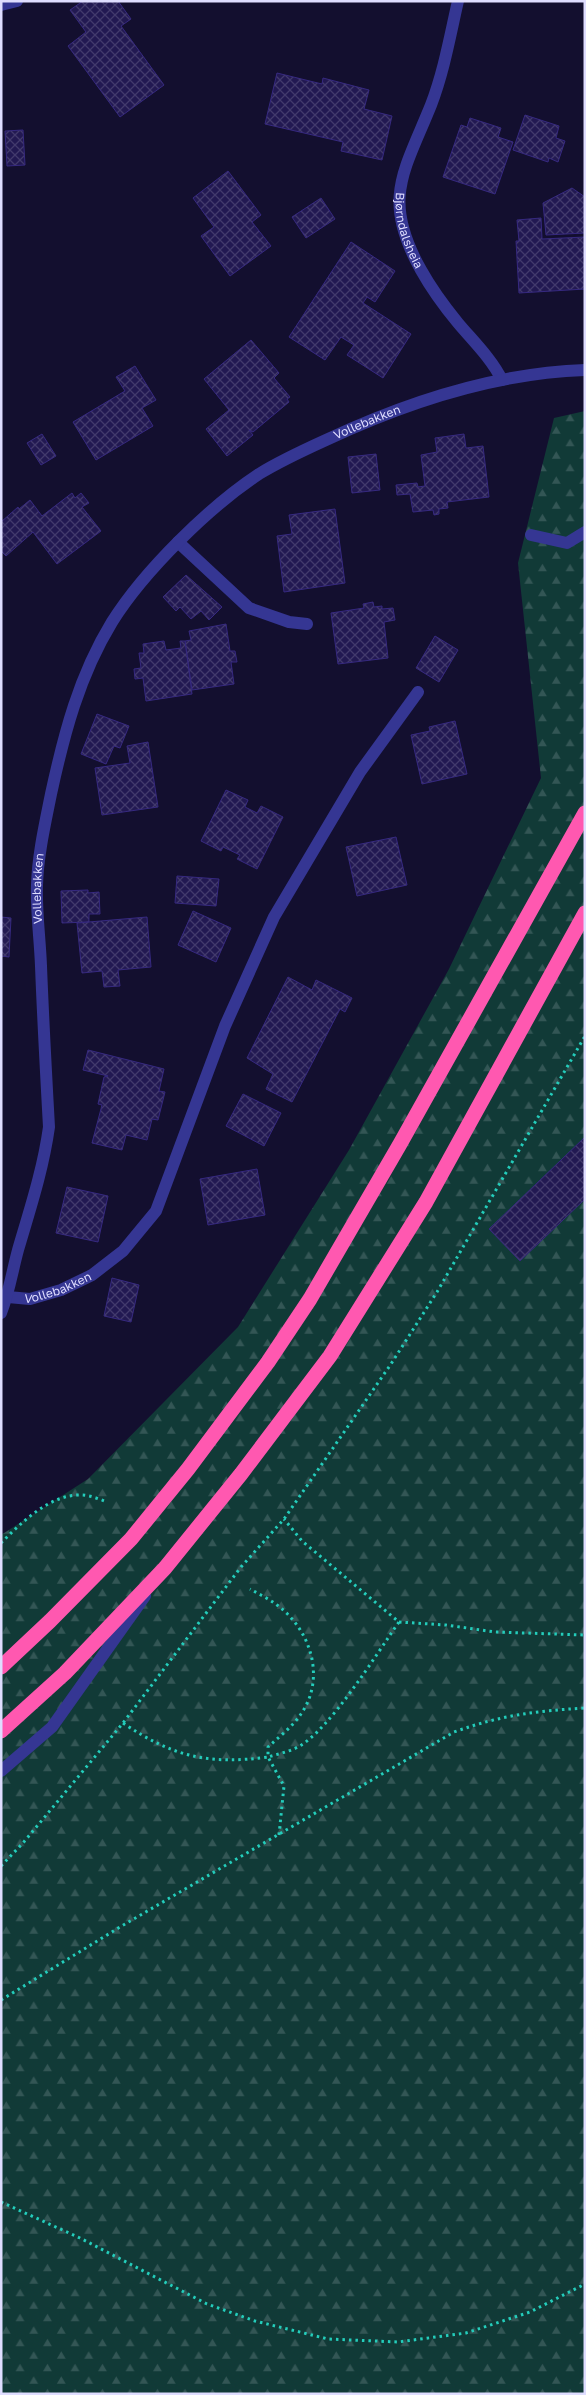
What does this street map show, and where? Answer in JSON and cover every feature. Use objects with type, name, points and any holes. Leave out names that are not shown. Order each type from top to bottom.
[{"type":"highway","points":[[1,1667],[50,1621],[131,1539],[188,1469],[268,1362],[310,1299],[400,1144],[585,812]]},
{"type":"highway","points":[[1,1732],[65,1673],[165,1568],[241,1474],[330,1356],[426,1202],[585,913]]},
{"type":"street","points":[[1,6],[17,1]]},
{"type":"street","name":"Bjørndalsheia","points":[[458,1],[443,68],[431,104],[413,144],[400,186],[399,214],[406,239],[437,296],[495,365],[502,380]]},
{"type":"street","name":"Vollebakken","points":[[1,1313],[8,1296],[18,1252],[44,1162],[49,1127],[37,885],[43,834],[65,728],[85,674],[112,623],[141,582],[178,542],[259,475],[304,450],[361,423],[412,404],[502,380],[550,371],[585,370]]},
{"type":"street","points":[[531,535],[567,543],[585,532]]},
{"type":"street","points":[[178,542],[249,608],[289,622],[307,624]]},
{"type":"street","name":"Vollebakken","points":[[8,1296],[30,1299],[61,1290],[92,1275],[122,1251],[156,1211],[226,1026],[274,917],[360,772],[418,692]]},
{"type":"street","points":[[1,1771],[52,1727],[165,1568]]},
{"type":"path","points":[[1,1866],[23,1843],[123,1723],[242,1567],[284,1519],[391,1364],[437,1292],[585,1036]]},
{"type":"path","points":[[1,1543],[20,1525],[47,1505],[69,1496],[81,1494],[107,1502]]},
{"type":"path","points":[[284,1519],[302,1542],[400,1622],[446,1625],[495,1632],[585,1636]]},
{"type":"path","points":[[250,1589],[278,1606],[296,1623],[304,1636],[314,1670],[314,1685],[309,1702],[300,1716],[268,1747],[268,1757],[284,1786],[279,1835]]},
{"type":"path","points":[[123,1723],[159,1744],[206,1760],[230,1762],[268,1757],[298,1746],[315,1732],[347,1694],[400,1622]]},
{"type":"path","points":[[1,2000],[120,1927],[454,1732],[493,1718],[541,1710],[585,1708]]},
{"type":"path","points":[[1,2202],[80,2238],[207,2304],[255,2321],[328,2339],[398,2342],[466,2333],[530,2312],[585,2284]]},
{"type":"green space","points":[[585,411],[585,2394],[1,2394],[1,1535],[88,1479],[238,1327],[349,1150],[449,969],[541,778],[518,563],[554,418]]},
{"type":"building","points":[[83,1],[118,1],[131,19],[121,26],[164,85],[120,117],[68,46],[86,32],[70,10]]},
{"type":"building","points":[[277,73],[322,84],[323,78],[369,90],[364,109],[392,116],[382,160],[341,151],[343,142],[265,124]]},
{"type":"building","points":[[525,115],[559,126],[556,138],[565,141],[558,162],[549,158],[548,162],[513,150]]},
{"type":"building","points":[[470,118],[501,128],[498,137],[513,142],[495,194],[443,177],[461,125],[467,127]]},
{"type":"building","points":[[23,130],[25,165],[7,166],[5,131]]},
{"type":"building","points":[[228,171],[261,215],[252,222],[271,246],[230,276],[201,236],[214,227],[193,198]]},
{"type":"building","points":[[572,188],[585,197],[585,233],[546,235],[543,203]]},
{"type":"building","points":[[321,198],[335,219],[306,238],[292,217]]},
{"type":"building","points":[[541,218],[542,239],[585,237],[585,289],[519,293],[516,241],[519,241],[517,220]]},
{"type":"building","points":[[351,242],[395,271],[375,302],[367,297],[363,303],[411,334],[383,378],[347,355],[354,345],[341,337],[325,360],[289,337]]},
{"type":"building","points":[[251,340],[279,373],[274,378],[290,397],[287,399],[289,402],[253,432],[249,430],[253,435],[227,456],[206,429],[229,410],[204,379]]},
{"type":"building","points":[[135,366],[156,400],[142,408],[153,426],[96,460],[73,422],[125,391],[116,377]]},
{"type":"building","points":[[42,434],[56,456],[41,465],[27,443]]},
{"type":"building","points":[[464,434],[466,448],[483,446],[489,497],[447,502],[448,508],[439,509],[439,514],[434,515],[433,510],[413,512],[410,494],[397,495],[396,485],[417,483],[418,487],[425,486],[421,455],[437,452],[435,438]]},
{"type":"building","points":[[376,454],[380,490],[352,493],[348,457]]},
{"type":"building","points":[[72,493],[75,498],[81,493],[89,503],[82,507],[101,531],[57,564],[33,532],[6,556],[1,551],[1,522],[18,507],[19,509],[30,500],[42,516]]},
{"type":"building","points":[[335,509],[345,583],[284,592],[277,536],[292,534],[289,515]]},
{"type":"building","points":[[186,575],[222,607],[209,620],[201,611],[191,619],[180,607],[176,611],[163,597]]},
{"type":"building","points":[[373,602],[374,607],[382,606],[382,609],[393,608],[395,620],[384,622],[388,658],[338,664],[331,613],[364,608],[363,604]]},
{"type":"building","points":[[226,624],[230,651],[235,651],[237,662],[231,662],[234,684],[192,690],[185,641],[191,640],[189,631]]},
{"type":"building","points":[[435,636],[458,650],[439,682],[416,668]]},
{"type":"building","points":[[164,641],[166,650],[181,648],[180,641],[185,641],[192,694],[146,701],[143,678],[135,679],[134,669],[141,668],[139,653],[144,653],[143,644]]},
{"type":"building","points":[[97,714],[129,726],[120,748],[114,746],[106,764],[81,754]]},
{"type":"building","points":[[455,721],[467,774],[422,784],[411,735],[430,731],[429,727]]},
{"type":"building","points":[[148,742],[158,807],[102,815],[95,768],[130,763],[127,746]]},
{"type":"building","points":[[226,790],[248,800],[245,807],[257,813],[261,806],[283,817],[257,869],[237,859],[240,855],[223,847],[221,851],[201,841]]},
{"type":"building","points":[[396,837],[407,885],[357,896],[346,847]]},
{"type":"building","points":[[177,876],[219,879],[216,906],[175,903]]},
{"type":"building","points":[[88,890],[88,893],[99,892],[100,914],[89,914],[89,922],[62,923],[61,891]]},
{"type":"building","points":[[193,911],[231,928],[216,962],[178,945]]},
{"type":"building","points":[[1,917],[11,918],[9,957],[1,956]]},
{"type":"building","points":[[147,917],[151,967],[118,970],[120,986],[104,987],[102,971],[82,973],[77,923]]},
{"type":"building","points":[[288,977],[312,990],[316,980],[352,998],[345,1012],[340,1009],[292,1102],[266,1089],[273,1074],[247,1058]]},
{"type":"building","points":[[88,1050],[164,1069],[159,1091],[165,1092],[158,1120],[152,1119],[147,1140],[126,1135],[122,1150],[92,1143],[102,1105],[98,1104],[104,1077],[108,1076],[83,1070]]},
{"type":"building","points":[[243,1094],[281,1113],[264,1146],[226,1126]]},
{"type":"building","points":[[585,1137],[585,1199],[520,1261],[489,1229]]},
{"type":"building","points":[[257,1169],[265,1215],[208,1225],[200,1179]]},
{"type":"building","points":[[67,1187],[108,1196],[98,1242],[56,1233]]},
{"type":"building","points":[[112,1278],[139,1285],[131,1322],[104,1316]]}]
